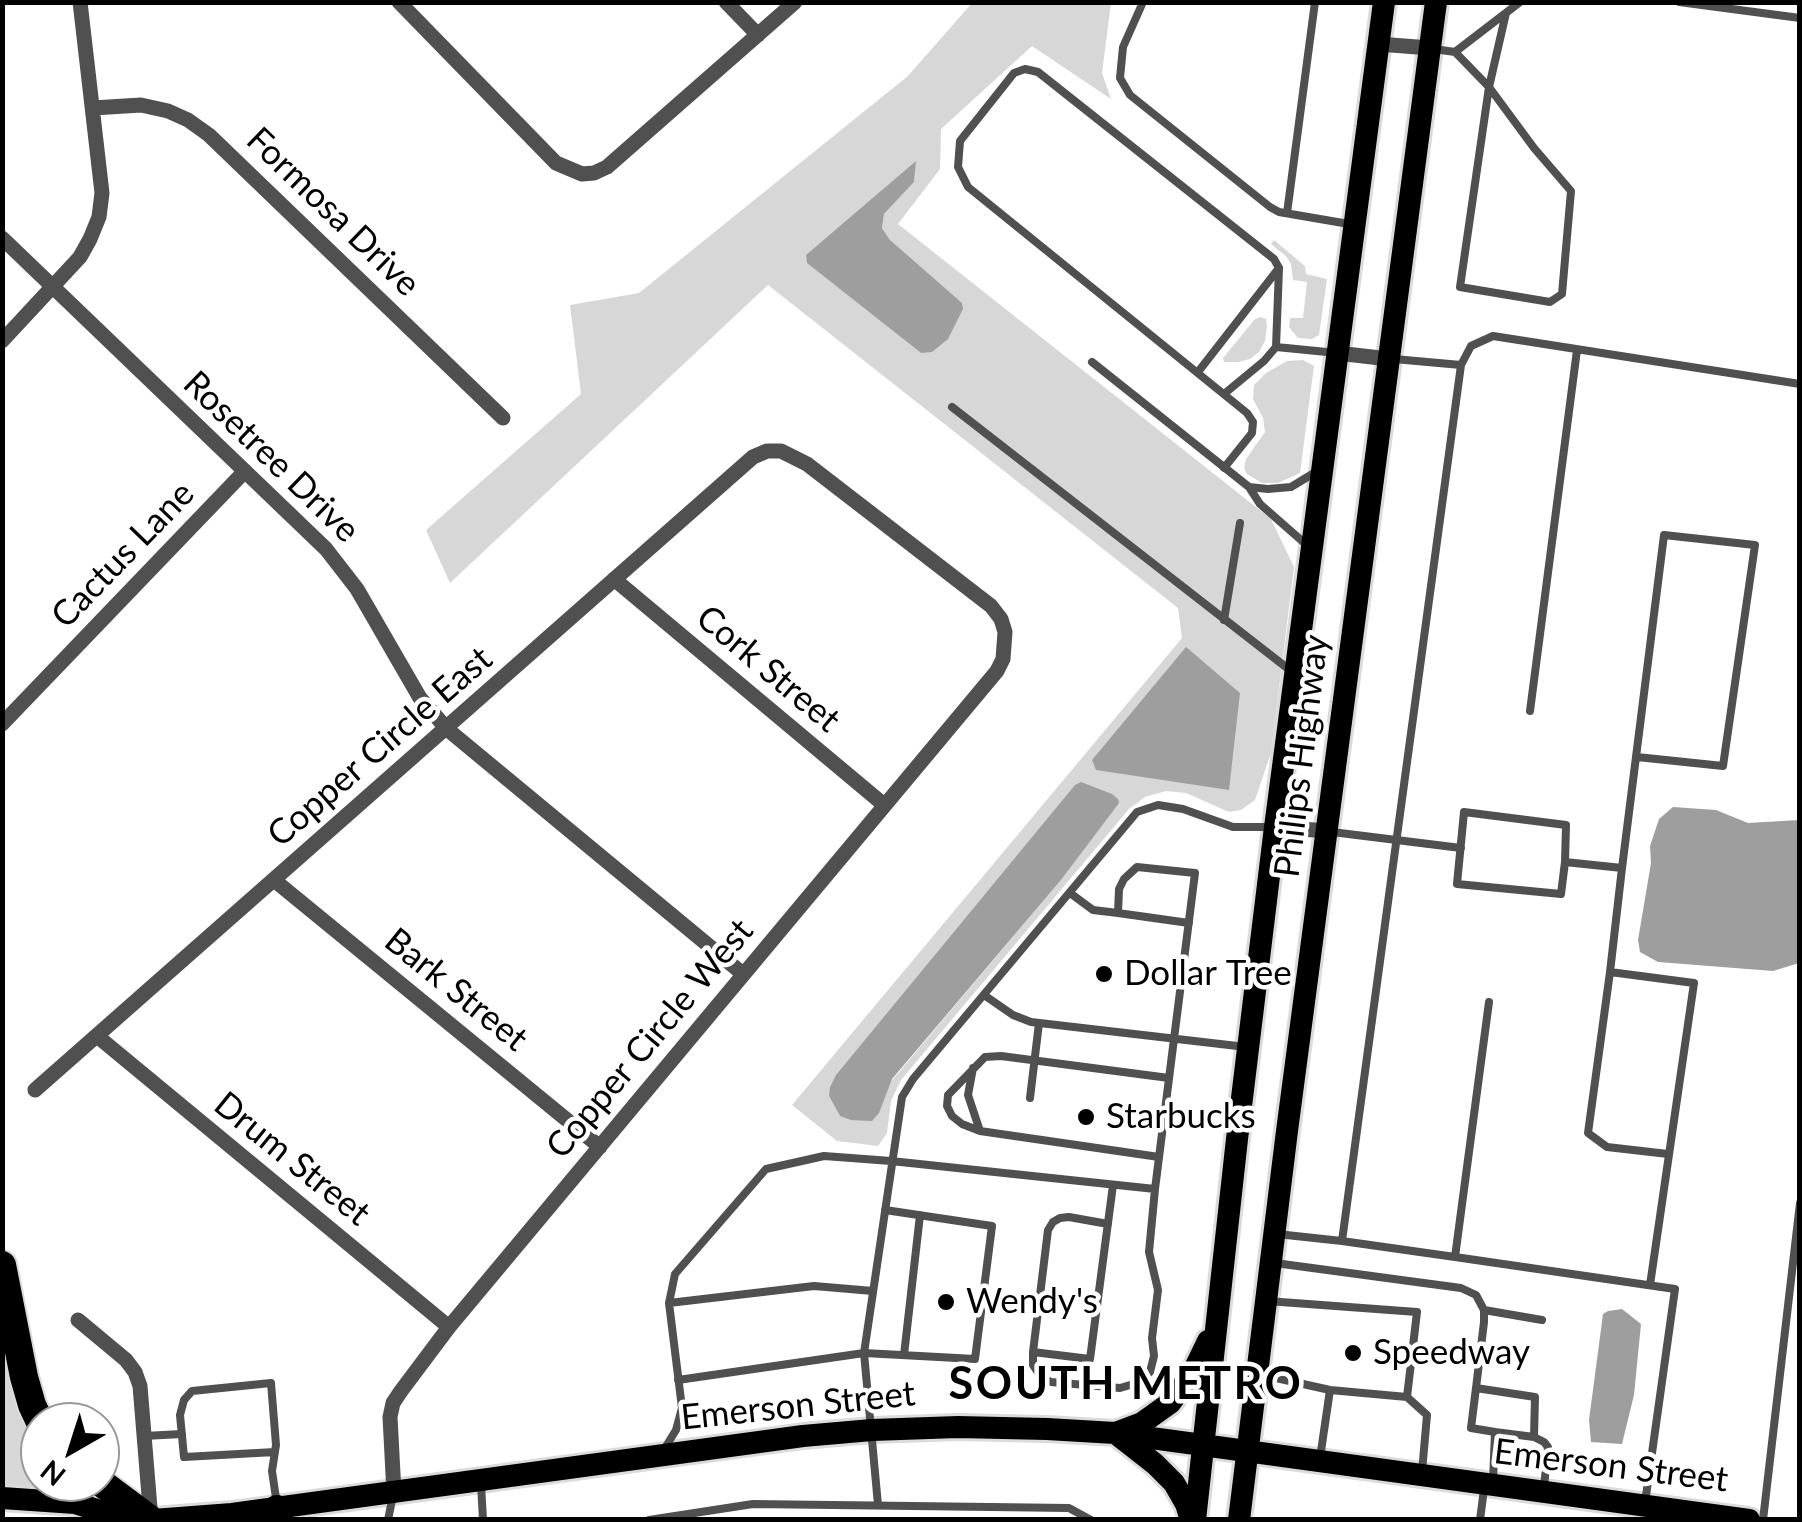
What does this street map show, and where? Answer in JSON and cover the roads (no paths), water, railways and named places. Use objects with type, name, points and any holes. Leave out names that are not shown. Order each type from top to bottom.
[{"type":"highway","points":[[2,1265],[31,1402]]},
{"type":"highway","points":[[120,1497],[152,1520]]},
{"type":"main road","name":"Philips Highway","points":[[1193,1520],[1274,827],[1384,2]]},
{"type":"main road","name":"Philips Highway","points":[[1239,1520],[1436,2]]},
{"type":"main road","points":[[1115,1433],[1142,1423],[1170,1403],[1192,1374],[1216,1326]]},
{"type":"main road","name":"Emerson Street","points":[[152,1520],[232,1514],[273,1516],[394,1492],[803,1436],[934,1427],[1115,1433],[1644,1504],[1671,1514],[1749,1520]]},
{"type":"main road","points":[[1115,1433],[1174,1483],[1193,1520]]},
{"type":"main road","points":[[2,1498],[75,1503],[115,1520]]},
{"type":"street","points":[[2,341],[80,257],[98,217],[102,193],[80,2]]},
{"type":"street","points":[[398,2],[556,163],[582,174],[607,167],[795,2]]},
{"type":"street","points":[[726,2],[758,35]]},
{"type":"street","points":[[1378,44],[1430,48]]},
{"type":"street","name":"Formosa Drive","points":[[93,108],[140,105],[168,111],[209,134],[503,418]]},
{"type":"street","name":"Rosetree Drive","points":[[2,238],[326,549],[345,572],[420,698],[447,729],[743,974]]},
{"type":"street","points":[[1337,353],[1389,359]]},
{"type":"street","name":"Copper Circle East","points":[[36,1090],[753,457],[766,451],[781,451],[808,464],[991,606],[1001,619],[1006,643]]},
{"type":"street","name":"Cactus Lane","points":[[2,724],[245,471]]},
{"type":"street","name":"Cork Street","points":[[614,579],[883,804]]},
{"type":"street","name":"Copper Circle West","points":[[394,1492],[390,1417],[400,1391],[449,1327],[997,671],[1006,643]]},
{"type":"street","points":[[1274,827],[1328,831]]},
{"type":"street","name":"Bark Street","points":[[274,880],[600,1147]]},
{"type":"street","name":"Drum Street","points":[[97,1036],[449,1327]]},
{"type":"street","points":[[78,1320],[136,1372],[152,1520]]},
{"type":"lane","points":[[1143,2],[1123,47],[1120,78],[1130,95],[1270,208],[1354,225]]},
{"type":"lane","points":[[1288,213],[1315,2]]},
{"type":"lane","points":[[1455,52],[1520,2]]},
{"type":"lane","points":[[1679,2],[1800,18]]},
{"type":"lane","points":[[1430,48],[1455,52],[1489,87],[1572,191],[1562,294],[1550,302],[1460,287],[1489,87],[1506,14]]},
{"type":"lane","points":[[1224,394],[1276,347],[1279,268],[1274,259],[1038,72],[1025,69],[1014,73],[960,140],[958,167],[968,187],[1247,413],[1253,422],[1252,433],[1224,468]]},
{"type":"lane","points":[[1198,372],[1279,268]]},
{"type":"lane","points":[[1342,1242],[1461,366],[1471,346],[1493,336],[1800,384]]},
{"type":"lane","points":[[1276,347],[1337,353]]},
{"type":"lane","points":[[1530,711],[1578,350]]},
{"type":"lane","points":[[1389,359],[1461,366]]},
{"type":"lane","points":[[1092,362],[1248,488],[1311,550]]},
{"type":"lane","points":[[952,407],[1295,673]]},
{"type":"lane","points":[[1248,488],[1291,487],[1322,468]]},
{"type":"lane","points":[[1224,620],[1240,523]]},
{"type":"lane","points":[[1637,756],[1723,766],[1755,545],[1664,535],[1588,1133],[1608,1147],[1668,1154]]},
{"type":"lane","points":[[878,1506],[864,1353],[902,1096],[1137,812],[1158,805],[1232,827],[1274,827]]},
{"type":"lane","points":[[1464,812],[1566,825],[1565,862],[1561,894],[1457,884],[1464,812]]},
{"type":"lane","points":[[1328,831],[1460,848]]},
{"type":"lane","points":[[1565,862],[1622,868]]},
{"type":"lane","points":[[1108,1224],[1060,1218],[1048,1230],[1033,1366],[1051,1382],[1120,1388],[1140,1382],[1150,1372],[1154,1356],[1152,1338],[1158,1290],[1149,1252],[1195,873],[1137,868],[1124,879],[1118,913]]},
{"type":"lane","points":[[1070,893],[1093,910],[1189,923]]},
{"type":"lane","points":[[1610,972],[1694,983],[1650,1285]]},
{"type":"lane","points":[[984,995],[1013,1015],[1039,1023],[1248,1047]]},
{"type":"lane","points":[[1456,1257],[1489,1002]]},
{"type":"lane","points":[[1030,1098],[1039,1023]]},
{"type":"lane","points":[[1160,1157],[980,1132],[952,1116],[947,1106],[948,1094],[985,1057],[1170,1078]]},
{"type":"lane","points":[[972,1068],[968,1095],[980,1132]]},
{"type":"lane","points":[[660,1456],[682,1415],[670,1302],[675,1274],[766,1169],[824,1156],[1155,1189]]},
{"type":"lane","points":[[1033,1352],[1090,1359],[1113,1185]]},
{"type":"lane","points":[[1763,1520],[1800,1203]]},
{"type":"lane","points":[[678,1380],[864,1353],[975,1359],[992,1226],[884,1210]]},
{"type":"lane","points":[[904,1355],[920,1215]]},
{"type":"lane","points":[[1274,1234],[1676,1289],[1644,1504]]},
{"type":"lane","points":[[1270,1263],[1460,1288],[1476,1295],[1484,1310],[1471,1428],[1544,1442],[1548,1448],[1544,1492]]},
{"type":"lane","points":[[670,1302],[814,1286],[873,1291]]},
{"type":"lane","points":[[1266,1301],[1417,1312],[1407,1397]]},
{"type":"lane","points":[[1484,1310],[1542,1320]]},
{"type":"lane","points":[[1257,1374],[1330,1390],[1407,1397],[1428,1414],[1422,1477]]},
{"type":"lane","points":[[273,1516],[274,1452],[272,1383],[192,1391],[184,1400],[180,1415],[184,1457],[274,1452]]},
{"type":"lane","points":[[1476,1388],[1535,1397],[1534,1438]]},
{"type":"lane","points":[[1320,1462],[1330,1390]]},
{"type":"lane","points":[[1480,1520],[1495,1432]]},
{"type":"lane","points":[[144,1436],[182,1434]]},
{"type":"lane","points":[[480,1480],[484,1520]]},
{"type":"lane","points":[[388,1520],[394,1492]]},
{"type":"lane","points":[[648,1520],[753,1504],[1069,1508],[1091,1520]]},
{"type":"lane","points":[[844,1505],[844,1520]]},
{"type":"lane","points":[[738,1506],[738,1520]]},
{"type":"lane","points":[[1028,1520],[1037,1508]]},
{"type":"place","name":"Dollar Tree","points":[[1104,974]]},
{"type":"place","name":"Starbucks","points":[[1086,1117]]},
{"type":"place","name":"Wendy's","points":[[946,1302]]},
{"type":"place","name":"Speedway","points":[[1353,1353]]},
{"type":"district","name":"SOUTH METRO","points":[[1126,1384]]}]
